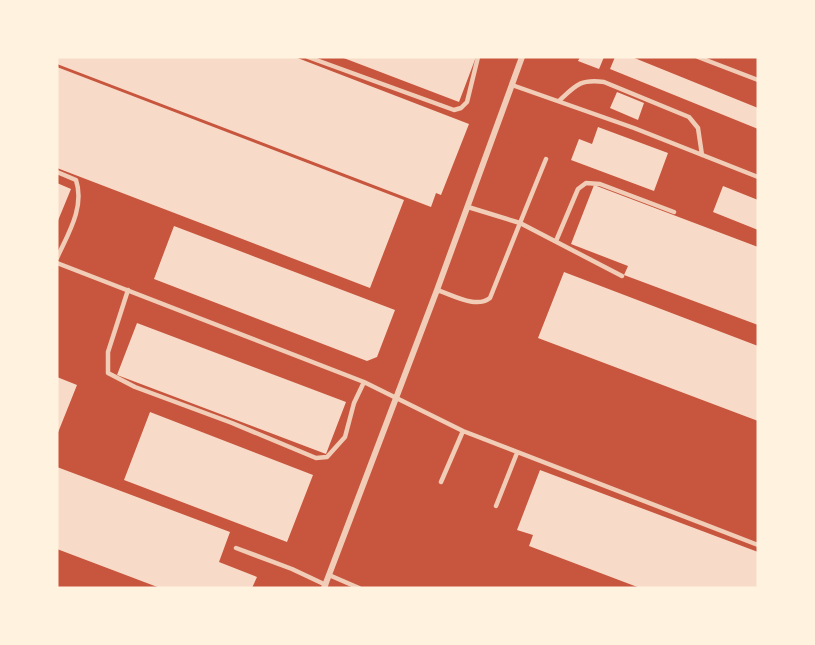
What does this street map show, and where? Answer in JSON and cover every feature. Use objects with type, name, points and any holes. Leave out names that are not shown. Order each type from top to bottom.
[{"type":"street","points":[[325,586],[522,57]]},
{"type":"lane","points":[[308,57],[454,110],[461,108],[467,102],[478,57]]},
{"type":"lane","points":[[698,57],[758,80]]},
{"type":"lane","points":[[559,101],[577,84],[589,80],[604,82],[689,117],[698,128],[702,155]]},
{"type":"lane","points":[[512,85],[758,177]]},
{"type":"lane","points":[[437,290],[476,303],[485,302],[490,298],[546,159]]},
{"type":"lane","points":[[57,172],[76,180],[80,191],[75,217],[57,258]]},
{"type":"lane","points":[[556,241],[578,189],[586,183],[600,184],[674,212]]},
{"type":"lane","points":[[468,207],[520,223],[622,276]]},
{"type":"lane","points":[[57,263],[364,382],[463,431],[517,453],[758,545]]},
{"type":"lane","points":[[128,290],[108,352],[108,373],[135,387],[232,423],[316,458],[327,457],[345,437],[354,403],[364,382]]},
{"type":"lane","points":[[441,482],[463,431]]},
{"type":"lane","points":[[496,506],[517,453]]},
{"type":"lane","points":[[236,548],[292,569],[325,586]]},
{"type":"lane","points":[[329,575],[359,588]]},
{"type":"building","points":[[57,57],[295,57],[469,124],[441,195],[436,193],[431,207],[57,64]]},
{"type":"building","points":[[341,57],[476,57],[459,102]]},
{"type":"building","points":[[580,57],[604,57],[599,69],[578,61]]},
{"type":"building","points":[[615,57],[632,57],[758,108],[758,129],[610,69]]},
{"type":"building","points":[[57,67],[404,200],[370,288],[57,168]]},
{"type":"building","points":[[617,92],[644,103],[638,120],[610,108]]},
{"type":"building","points":[[598,127],[668,153],[654,191],[571,160],[579,139],[592,144]]},
{"type":"building","points":[[57,183],[71,189],[57,223]]},
{"type":"building","points":[[594,185],[758,247],[758,325],[624,275],[628,266],[571,244]]},
{"type":"building","points":[[723,186],[758,200],[758,230],[713,212]]},
{"type":"building","points":[[174,226],[395,310],[377,357],[367,361],[154,279]]},
{"type":"building","points":[[564,272],[758,346],[758,421],[538,338]]},
{"type":"building","points":[[137,323],[346,402],[326,454],[117,375]]},
{"type":"building","points":[[57,377],[77,385],[57,435]]},
{"type":"building","points":[[150,412],[313,475],[287,542],[124,480]]},
{"type":"building","points":[[57,467],[230,532],[219,562],[257,577],[252,588],[160,588],[57,549]]},
{"type":"building","points":[[540,470],[758,552],[758,588],[640,588],[529,546],[533,535],[517,530]]}]
